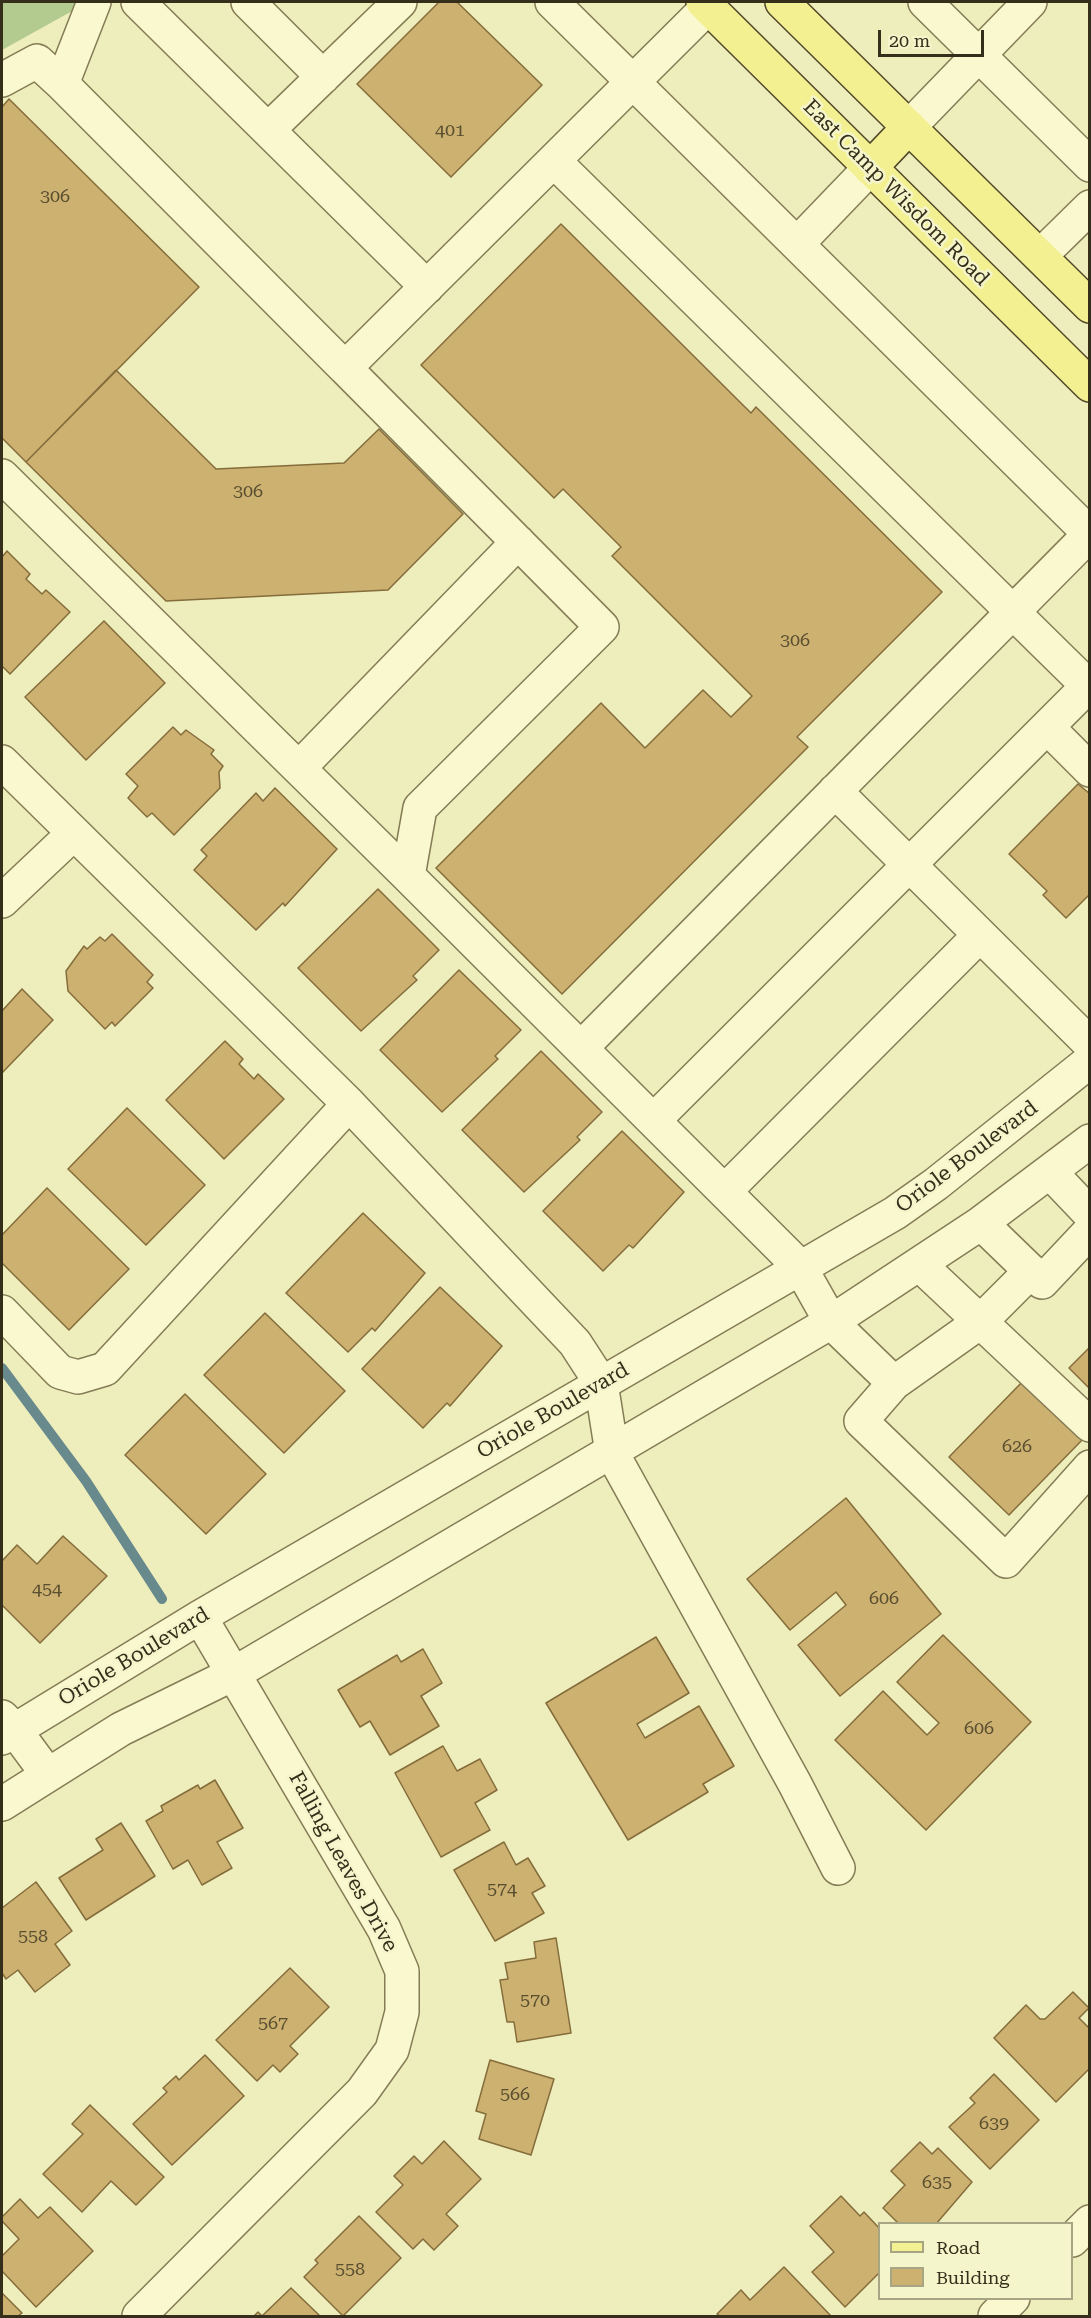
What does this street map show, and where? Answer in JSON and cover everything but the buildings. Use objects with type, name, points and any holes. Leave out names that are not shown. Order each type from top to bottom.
[{"type":"main road","points":[[782,2],[1089,306]]},
{"type":"main road","name":"East Camp Wisdom Road","points":[[706,4],[1089,385]]},
{"type":"main road","points":[[870,168],[909,128]]},
{"type":"street","points":[[62,84],[94,2]]},
{"type":"street","points":[[138,2],[427,287]]},
{"type":"street","points":[[248,2],[323,77]]},
{"type":"street","points":[[268,130],[400,2]]},
{"type":"street","points":[[552,2],[1089,534],[581,1048]]},
{"type":"street","points":[[925,2],[980,54],[1089,165]]},
{"type":"street","points":[[909,128],[1030,2]]},
{"type":"street","points":[[345,368],[633,82],[706,4]]},
{"type":"street","points":[[2,80],[37,62],[62,84],[603,627],[420,808],[408,876]]},
{"type":"street","points":[[554,161],[1088,686],[654,1120]]},
{"type":"street","points":[[797,244],[870,168]]},
{"type":"street","points":[[1040,256],[1089,207]]},
{"type":"street","points":[[2,476],[800,1267],[831,1322],[894,1383]]},
{"type":"street","points":[[299,768],[519,542]]},
{"type":"street","points":[[1047,727],[1089,770]]},
{"type":"street","points":[[2,762],[349,1104],[575,1343],[601,1383],[612,1452],[795,1784],[838,1868]]},
{"type":"street","points":[[835,791],[1089,1044]]},
{"type":"street","points":[[2,901],[74,833]]},
{"type":"street","points":[[724,1191],[980,935]]},
{"type":"street","name":"Oriole Boulevard","points":[[6,1728],[895,1213],[936,1184],[1089,1061]]},
{"type":"street","points":[[2,1312],[60,1372],[78,1377],[105,1369],[349,1104]]},
{"type":"street","points":[[2,1804],[121,1729],[235,1673],[831,1322],[981,1223],[1089,1141]]},
{"type":"street","points":[[1050,1172],[1089,1214]]},
{"type":"street","points":[[981,1223],[1042,1282],[1089,1231]]},
{"type":"street","points":[[919,1264],[1089,1425]]},
{"type":"street","points":[[1031,1271],[980,1322],[894,1383],[861,1421],[1006,1561],[1089,1467]]},
{"type":"street","name":"Falling Leaves Drive","points":[[139,2316],[362,2092],[392,2050],[402,2012],[402,1971],[384,1929],[200,1617]]},
{"type":"street","points":[[6,1728],[48,1775]]},
{"type":"street","points":[[1073,2238],[1089,2222]]},
{"type":"street","points":[[995,2316],[1011,2300]]},
{"type":"green space","points":[[2,2],[77,2],[74,10],[2,50]]},
{"type":"waterway","points":[[2,1368],[86,1481],[162,1599]]}]
